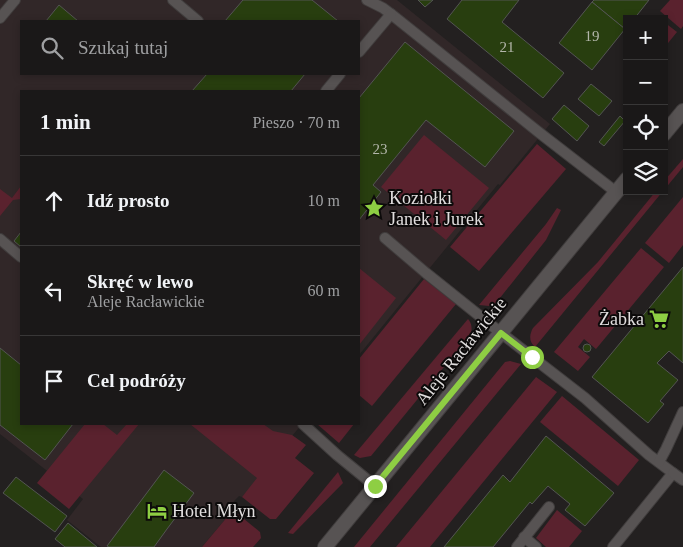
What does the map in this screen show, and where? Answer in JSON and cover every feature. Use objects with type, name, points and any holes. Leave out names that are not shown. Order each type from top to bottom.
[{"type":"street","points":[[668,129],[683,112]]},
{"type":"street","name":"Aleje Racławickie","points":[[325,547],[623,184]]},
{"type":"lane","points":[[0,18],[15,0]]},
{"type":"lane","points":[[173,0],[197,20]]},
{"type":"lane","points":[[366,0],[391,14],[616,192]]},
{"type":"lane","points":[[360,51],[391,14]]},
{"type":"lane","points":[[327,90],[339,75]]},
{"type":"lane","points":[[385,238],[426,273],[585,398],[649,455],[683,480]]},
{"type":"lane","points":[[0,239],[20,256]]},
{"type":"lane","points":[[659,462],[683,412]]},
{"type":"lane","points":[[304,425],[336,455],[375,486]]},
{"type":"lane","points":[[613,547],[673,473]]},
{"type":"lane","points":[[517,547],[549,507]]},
{"type":"lane","points":[[524,537],[536,547]]},
{"type":"shaded area","points":[[0,0],[397,0],[550,124],[500,185],[498,184],[360,354],[360,90],[20,90],[20,425],[301,425],[257,478],[256,482],[242,497],[239,496],[235,500],[230,507],[233,510],[202,547],[101,547],[67,520],[83,499],[0,434]]},
{"type":"shaded area","points":[[670,0],[683,0],[683,26],[681,29],[668,18],[668,15],[660,11]]},
{"type":"shaded area","points":[[668,25],[677,32],[668,43]]},
{"type":"shaded area","points":[[424,135],[489,188],[446,240],[381,187]]},
{"type":"shaded area","points":[[537,144],[566,169],[479,271],[450,247]]},
{"type":"shaded area","points":[[683,159],[683,167],[668,185],[668,176]]},
{"type":"shaded area","points":[[20,187],[20,199],[13,200],[0,216],[0,189],[12,198]]},
{"type":"shaded area","points":[[653,195],[660,195],[535,347],[530,338],[533,328],[598,262]]},
{"type":"shaded area","points":[[683,197],[683,245],[669,263],[645,243]]},
{"type":"shaded area","points":[[557,208],[561,210],[546,240],[496,303],[489,306],[479,305],[546,224]]},
{"type":"shaded area","points":[[641,248],[664,267],[596,349],[584,339],[578,347],[590,357],[578,371],[554,352]]},
{"type":"shaded area","points":[[360,269],[396,298],[360,344]]},
{"type":"shaded area","points":[[424,279],[456,304],[372,406],[360,396],[360,358]]},
{"type":"shaded area","points":[[468,319],[471,326],[471,334],[371,456],[360,458],[354,455]]},
{"type":"shaded area","points":[[510,361],[521,364],[370,547],[354,547],[505,362]]},
{"type":"shaded area","points":[[536,377],[557,392],[430,547],[396,547]]},
{"type":"shaded area","points":[[562,396],[639,460],[618,486],[540,422]]},
{"type":"shaded area","points":[[84,425],[104,425],[117,435],[126,425],[138,425],[69,509],[37,483]]},
{"type":"shaded area","points":[[191,425],[264,425],[273,431],[292,435],[306,445],[295,458],[314,473],[276,519],[270,519],[242,497],[257,478]]},
{"type":"shaded area","points":[[318,425],[353,425],[339,443]]},
{"type":"shaded area","points":[[338,472],[343,483],[293,534],[288,533]]},
{"type":"shaded area","points":[[233,510],[260,532],[261,538],[253,547],[202,547]]},
{"type":"shaded area","points":[[557,510],[582,531],[569,547],[546,547],[536,538]]},
{"type":"building","points":[[243,0],[312,0],[337,20],[226,20]]},
{"type":"building","points":[[418,0],[433,0],[425,7]]},
{"type":"building","points":[[462,0],[519,0],[502,22],[564,73],[543,98],[447,19]]},
{"type":"building","points":[[594,0],[649,0],[637,15],[623,15],[623,27],[592,2]]},
{"type":"building","points":[[592,2],[623,27],[623,31],[592,70],[559,43]]},
{"type":"building","points":[[59,5],[77,20],[47,20]]},
{"type":"building","points":[[405,42],[514,131],[485,167],[426,120],[373,185],[381,192],[360,219],[360,97]]},
{"type":"building","points":[[206,75],[304,75],[292,90],[193,90]]},
{"type":"building","points":[[591,84],[612,101],[599,116],[578,99]]},
{"type":"building","points":[[564,105],[589,126],[577,141],[552,119]]},
{"type":"building","points":[[620,116],[623,119],[623,123],[604,146],[599,142]]},
{"type":"building","points":[[20,233],[20,246],[14,241]]},
{"type":"building","points":[[683,267],[683,363],[669,351],[657,363],[678,380],[660,401],[664,404],[648,423],[592,377]]},
{"type":"building","points":[[587,344],[591,348],[587,352],[583,348]]},
{"type":"building","points":[[0,348],[20,364],[20,425],[72,425],[45,460],[0,425]]},
{"type":"building","points":[[546,436],[614,493],[585,526],[565,510],[570,504],[548,486],[532,504],[530,502],[493,547],[444,547],[503,475],[510,482]]},
{"type":"building","name":"Hotel Młyn","points":[[164,470],[194,493],[154,547],[107,546]]},
{"type":"building","points":[[16,477],[67,516],[55,532],[3,493]]},
{"type":"building","points":[[68,523],[97,547],[65,547],[55,539]]},
{"type":"place","name":"Koziołki Janek i Jurek","points":[[374,208]]},
{"type":"place","name":"Żabka","points":[[659,319]]},
{"type":"place","name":"Hotel Młyn","points":[[157,511]]},
{"type":"route","points":[[375,486],[501,333],[532,357]]}]
